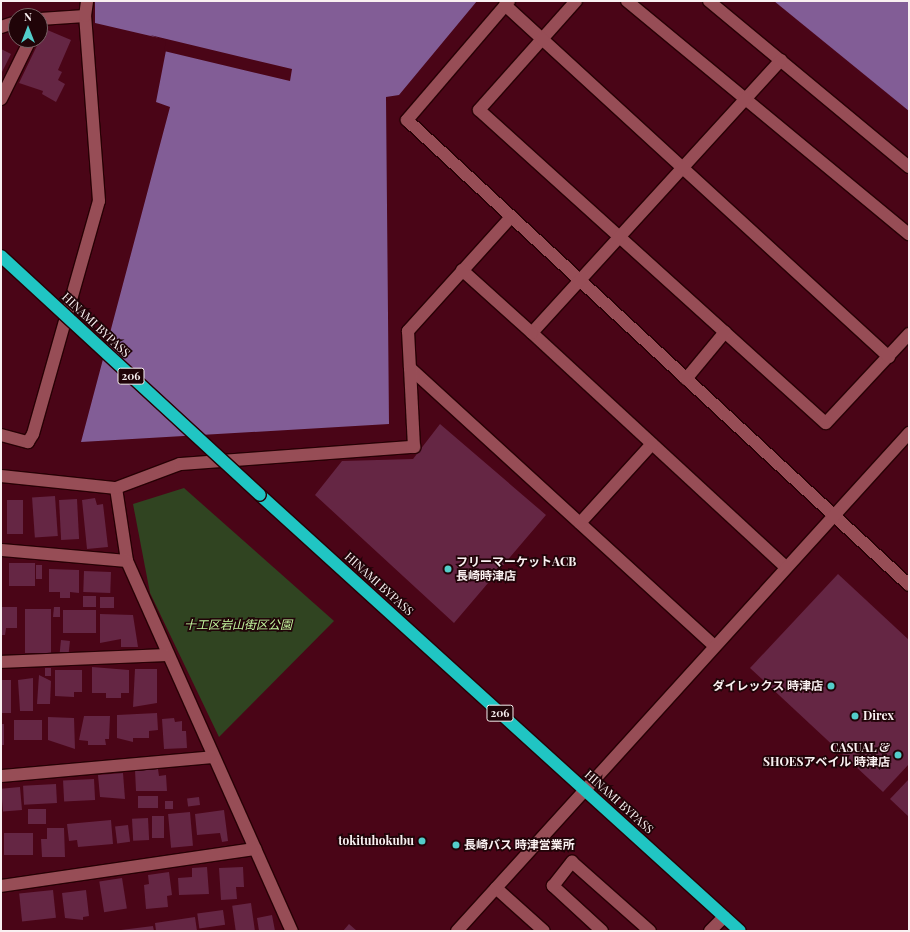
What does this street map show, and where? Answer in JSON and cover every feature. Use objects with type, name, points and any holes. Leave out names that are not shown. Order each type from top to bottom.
[{"type":"highway","name":"HINAMI BYPASS","points":[[1,256],[260,495],[740,931]]},
{"type":"street","points":[[1,435],[28,442],[33,434],[99,202],[85,16],[87,1]]},
{"type":"street","points":[[576,1],[541,38],[479,110],[826,423],[909,334]]},
{"type":"street","points":[[627,1],[909,234]]},
{"type":"street","points":[[709,1],[909,167]]},
{"type":"street","points":[[889,357],[541,38],[507,3],[407,120],[909,585]]},
{"type":"street","points":[[48,18],[85,16]]},
{"type":"street","points":[[1,99],[26,48]]},
{"type":"street","points":[[532,333],[781,60]]},
{"type":"street","points":[[1,476],[116,488],[180,464],[414,447],[408,331],[511,217]]},
{"type":"street","points":[[462,270],[786,567]]},
{"type":"street","points":[[686,379],[725,332]]},
{"type":"street","points":[[410,368],[714,646]]},
{"type":"street","points":[[457,931],[584,789],[909,433]]},
{"type":"street","points":[[580,523],[652,444]]},
{"type":"street","points":[[116,488],[126,562],[292,931]]},
{"type":"street","points":[[1,550],[126,562]]},
{"type":"street","points":[[1,662],[167,655]]},
{"type":"street","points":[[1,776],[212,756]]},
{"type":"street","points":[[1,886],[255,849]]},
{"type":"street","points":[[602,931],[552,886],[572,862],[650,931]]},
{"type":"street","points":[[496,888],[544,931]]},
{"type":"street","points":[[710,931],[724,917]]},
{"type":"green space","name":"十工区岩山街区公園","points":[[184,488],[334,621],[219,737],[150,593],[133,504]]},
{"type":"shaded area","points":[[95,1],[477,1],[399,95],[386,97],[389,424],[81,442],[170,107],[156,102],[168,40],[95,23]]},
{"type":"shaded area","points":[[774,1],[909,1],[909,111]]},
{"type":"pier","points":[[150,35],[292,69],[290,81],[164,51],[166,41]]},
{"type":"building","points":[[48,30],[71,40],[58,70],[62,72],[58,80],[65,84],[56,102],[42,94],[43,91],[19,83],[36,48],[48,48]]},
{"type":"building","points":[[1,49],[11,54],[1,74]]},
{"type":"building","name":"フリーマーケットACB 長崎時津店","points":[[440,424],[546,515],[454,623],[315,495],[342,461],[413,459]]},
{"type":"building","points":[[55,496],[58,536],[35,538],[32,498]]},
{"type":"building","points":[[95,498],[97,505],[103,504],[108,547],[87,549],[82,500]]},
{"type":"building","points":[[77,499],[79,539],[61,540],[59,500]]},
{"type":"building","points":[[7,500],[23,500],[23,534],[7,534]]},
{"type":"building","points":[[9,563],[35,563],[35,586],[9,586]]},
{"type":"building","points":[[36,565],[42,565],[42,579],[36,579]]},
{"type":"building","points":[[49,569],[79,570],[79,593],[70,592],[70,598],[60,598],[60,592],[49,592]]},
{"type":"building","points":[[84,571],[111,572],[110,593],[83,592]]},
{"type":"building","name":"Direx","points":[[838,574],[909,640],[909,764],[883,792],[750,668]]},
{"type":"building","points":[[83,596],[96,596],[96,607],[83,607]]},
{"type":"building","points":[[100,597],[114,597],[114,608],[100,608]]},
{"type":"building","points":[[1,607],[17,607],[17,628],[6,628],[5,635],[1,635]]},
{"type":"building","points":[[54,607],[60,607],[60,617],[53,617]]},
{"type":"building","points":[[25,609],[51,609],[51,653],[25,653]]},
{"type":"building","points":[[63,610],[96,610],[96,633],[63,633]]},
{"type":"building","points":[[100,614],[133,615],[138,647],[121,647],[121,639],[100,643]]},
{"type":"building","points":[[61,640],[70,641],[69,654],[60,653]]},
{"type":"building","points":[[92,667],[129,670],[129,693],[121,693],[121,698],[106,698],[106,693],[92,693]]},
{"type":"building","points":[[45,668],[51,668],[51,676],[45,676]]},
{"type":"building","points":[[135,669],[157,669],[157,703],[133,707]]},
{"type":"building","points":[[55,670],[82,670],[82,692],[74,692],[74,697],[55,696]]},
{"type":"building","points":[[39,675],[51,681],[50,704],[37,704]]},
{"type":"building","points":[[33,678],[33,711],[20,711],[18,680]]},
{"type":"building","points":[[1,680],[11,680],[11,713],[1,713]]},
{"type":"building","points":[[157,713],[158,730],[149,731],[149,738],[133,738],[133,742],[117,738],[117,715]]},
{"type":"building","points":[[84,716],[110,716],[109,739],[105,739],[106,745],[88,745],[88,741],[79,740]]},
{"type":"building","points":[[48,717],[74,718],[75,749],[48,740]]},
{"type":"building","points":[[174,718],[175,722],[182,721],[182,731],[186,731],[187,748],[164,749],[162,719]]},
{"type":"building","points":[[14,720],[42,720],[42,740],[14,740]]},
{"type":"building","points":[[1,724],[4,724],[4,745],[1,745]]},
{"type":"building","points":[[158,769],[159,776],[166,775],[167,791],[136,791],[135,770]]},
{"type":"building","points":[[123,773],[125,799],[100,797],[98,775]]},
{"type":"building","points":[[94,779],[95,800],[64,802],[63,781]]},
{"type":"building","points":[[909,779],[909,817],[890,799]]},
{"type":"building","points":[[56,784],[57,803],[24,805],[23,786]]},
{"type":"building","points":[[20,787],[22,810],[3,812],[1,789]]},
{"type":"building","points":[[138,796],[158,796],[158,808],[138,808]]},
{"type":"building","points":[[199,797],[200,805],[188,806],[187,798]]},
{"type":"building","points":[[165,801],[173,801],[173,809],[165,809]]},
{"type":"building","points":[[28,809],[46,809],[46,824],[28,824]]},
{"type":"building","points":[[224,810],[228,841],[222,842],[220,833],[197,835],[195,814]]},
{"type":"building","points":[[190,812],[193,846],[171,848],[168,814]]},
{"type":"building","points":[[152,816],[164,816],[164,838],[152,838]]},
{"type":"building","points":[[148,818],[149,840],[133,841],[132,819]]},
{"type":"building","points":[[111,820],[113,844],[78,847],[77,840],[69,841],[67,824]]},
{"type":"building","points":[[128,825],[130,842],[117,843],[115,827]]},
{"type":"building","points":[[47,828],[64,828],[65,857],[42,857],[41,839],[47,839]]},
{"type":"building","points":[[4,833],[33,833],[33,855],[4,855]]},
{"type":"building","points":[[207,867],[209,894],[179,895],[178,878],[192,877],[192,868]]},
{"type":"building","points":[[243,867],[244,887],[236,887],[237,899],[221,900],[219,868]]},
{"type":"building","points":[[169,872],[172,895],[167,896],[168,907],[146,909],[144,885],[149,884],[148,875]]},
{"type":"building","points":[[122,878],[127,909],[104,912],[99,882]]},
{"type":"building","points":[[53,890],[56,918],[22,921],[19,894]]},
{"type":"building","points":[[86,890],[89,916],[83,917],[83,920],[65,918],[62,893]]},
{"type":"building","points":[[251,903],[255,931],[236,931],[232,906]]},
{"type":"building","points":[[223,910],[225,925],[199,928],[197,914]]},
{"type":"building","points":[[272,915],[275,931],[259,931],[257,918]]},
{"type":"building","points":[[195,917],[197,931],[156,931],[155,923]]},
{"type":"building","points":[[349,924],[357,931],[343,931]]},
{"type":"building","points":[[153,926],[154,931],[121,931],[121,930]]},
{"type":"place","name":"フリーマーケットACB 長崎時津店","points":[[448,569]]},
{"type":"place","name":"ダイレックス 時津店","points":[[831,686]]},
{"type":"place","name":"Direx","points":[[855,716]]},
{"type":"place","name":"CASUAL & SHOESアベイル 時津店","points":[[898,755]]},
{"type":"place","name":"tokituhokubu","points":[[422,841]]},
{"type":"place","name":"長崎バス 時津営業所","points":[[456,845]]}]
